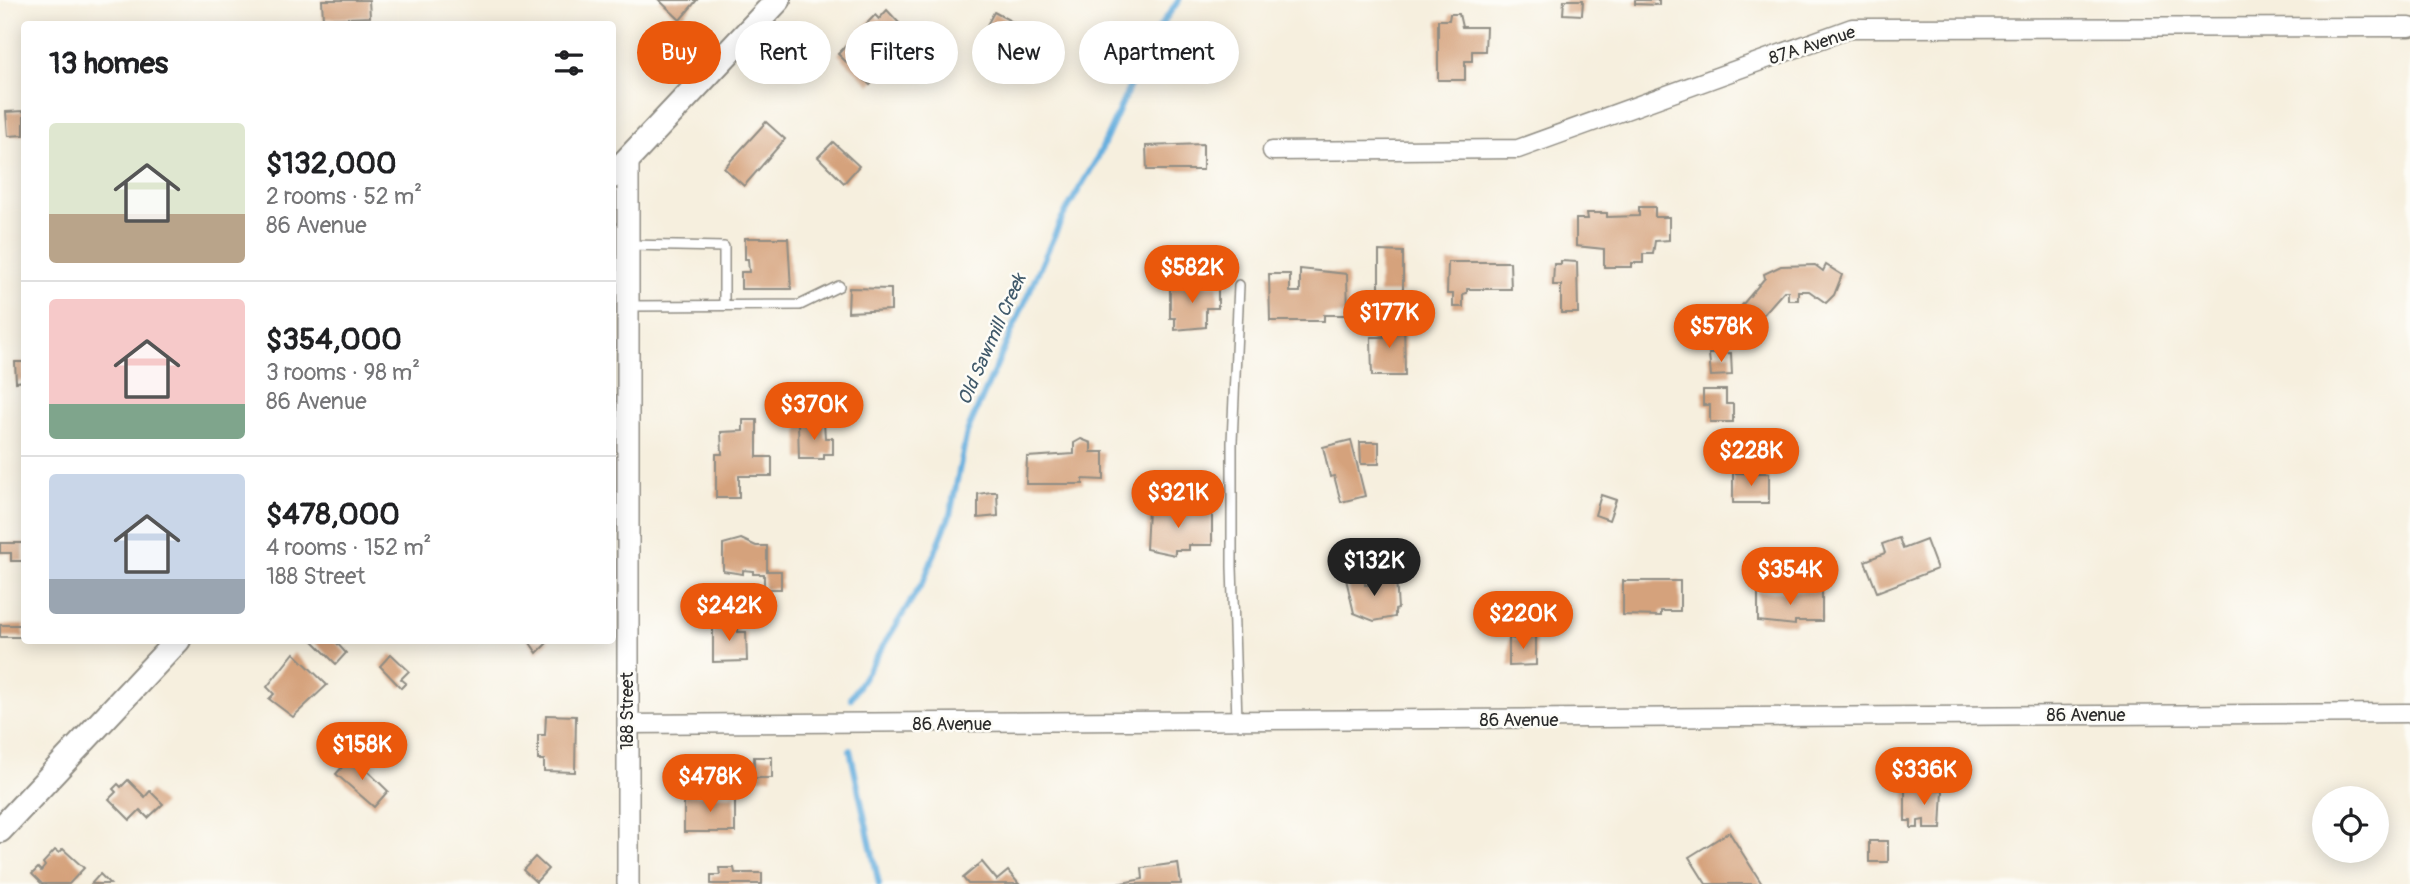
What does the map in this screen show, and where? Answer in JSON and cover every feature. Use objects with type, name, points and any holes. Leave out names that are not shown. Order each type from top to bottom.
[{"type":"main road","points":[[620,168],[778,0]]},
{"type":"main road","points":[[0,830],[174,644]]},
{"type":"street","name":"87A Avenue","points":[[1272,152],[1518,149],[1852,28],[2410,27]]},
{"type":"street","name":"188 Street","points":[[620,168],[627,245],[628,884]]},
{"type":"street","name":"86 Avenue","points":[[627,724],[2410,713]]},
{"type":"lane","points":[[627,245],[724,247],[724,305]]},
{"type":"lane","points":[[1237,722],[1232,567],[1232,442],[1239,285]]},
{"type":"lane","points":[[627,306],[800,305],[839,286]]},
{"type":"building","points":[[322,0],[369,0],[370,17],[323,19]]},
{"type":"building","points":[[659,0],[697,0],[680,20]]},
{"type":"building","points":[[1564,0],[1583,0],[1582,15],[1563,14]]},
{"type":"building","points":[[1635,0],[1659,0],[1659,5],[1635,4]]},
{"type":"building","points":[[887,10],[897,21],[869,21],[875,15],[879,19]]},
{"type":"building","points":[[994,12],[1011,21],[989,21]]},
{"type":"building","points":[[1450,14],[1459,14],[1462,27],[1486,27],[1485,51],[1472,51],[1472,61],[1465,61],[1465,80],[1438,80],[1438,20],[1449,20]]},
{"type":"building","points":[[845,47],[845,61],[838,54]]},
{"type":"building","points":[[21,111],[21,135],[8,136],[6,112]]},
{"type":"building","points":[[766,122],[785,139],[744,186],[724,168]]},
{"type":"building","points":[[833,142],[859,166],[844,183],[818,157]]},
{"type":"building","points":[[1203,144],[1203,170],[1147,170],[1146,146]]},
{"type":"building","points":[[1639,207],[1655,207],[1655,217],[1669,217],[1669,240],[1655,241],[1653,254],[1643,254],[1643,263],[1632,263],[1632,267],[1604,267],[1604,249],[1576,246],[1576,219],[1588,219],[1587,213],[1607,213],[1607,217],[1639,216]]},
{"type":"building","points":[[745,238],[788,238],[791,289],[741,289],[741,272],[749,272],[748,259],[745,259]]},
{"type":"building","points":[[1379,251],[1403,252],[1403,293],[1379,293]]},
{"type":"building","points":[[1561,261],[1577,262],[1578,313],[1561,313],[1561,285],[1553,285],[1554,264],[1561,264]]},
{"type":"building","points":[[1448,262],[1510,262],[1511,289],[1467,289],[1467,293],[1463,294],[1463,307],[1453,307],[1453,294],[1447,294]]},
{"type":"building","points":[[1815,265],[1823,271],[1826,265],[1842,275],[1834,295],[1826,303],[1809,291],[1798,291],[1798,300],[1788,300],[1788,291],[1784,291],[1754,325],[1737,311],[1765,278],[1764,274],[1781,266]]},
{"type":"building","points":[[1300,269],[1347,274],[1348,315],[1324,315],[1324,321],[1270,321],[1269,274],[1290,274],[1290,292],[1300,292]]},
{"type":"building","points":[[1218,285],[1218,308],[1206,308],[1206,327],[1175,330],[1175,318],[1170,318],[1170,287]]},
{"type":"building","points":[[849,288],[891,289],[891,310],[848,312]]},
{"type":"building","points":[[1384,319],[1404,319],[1405,376],[1372,376],[1371,337],[1384,337]]},
{"type":"building","points":[[1731,353],[1732,375],[1711,376],[1709,354]]},
{"type":"building","points":[[15,362],[21,362],[21,381],[16,382]]},
{"type":"building","points":[[1703,390],[1726,390],[1726,404],[1733,404],[1733,422],[1710,422],[1710,405],[1703,405]]},
{"type":"building","points":[[743,420],[757,420],[757,457],[772,457],[772,476],[739,476],[739,498],[716,498],[716,454],[722,454],[721,432],[743,431]]},
{"type":"building","points":[[798,423],[824,423],[825,438],[833,438],[833,454],[824,454],[824,459],[799,459]]},
{"type":"building","points":[[1081,439],[1091,443],[1091,452],[1104,452],[1104,480],[1083,479],[1083,484],[1026,484],[1027,457],[1074,454],[1074,443]]},
{"type":"building","points":[[1351,440],[1365,496],[1341,502],[1334,476],[1330,477],[1323,447]]},
{"type":"building","points":[[1360,442],[1379,442],[1379,464],[1361,464]]},
{"type":"building","points":[[1733,473],[1769,473],[1769,503],[1733,503]]},
{"type":"building","points":[[997,492],[998,516],[978,518],[978,494]]},
{"type":"building","points":[[1601,495],[1616,500],[1609,520],[1595,515]]},
{"type":"building","points":[[1148,509],[1212,512],[1212,545],[1189,545],[1189,550],[1175,550],[1175,555],[1146,549]]},
{"type":"building","points":[[1899,538],[1903,549],[1926,540],[1937,569],[1877,592],[1865,561],[1885,553],[1882,544]]},
{"type":"building","points":[[741,539],[756,546],[767,546],[767,571],[781,571],[781,589],[764,589],[764,574],[743,570],[743,574],[723,571],[723,544]]},
{"type":"building","points":[[0,543],[21,543],[21,561],[11,561],[11,553],[0,553]]},
{"type":"building","points":[[1365,577],[1365,585],[1378,585],[1378,579],[1396,578],[1398,609],[1395,610],[1395,617],[1374,621],[1354,613],[1346,579]]},
{"type":"building","points":[[1623,581],[1680,581],[1680,611],[1661,611],[1661,616],[1623,615]]},
{"type":"building","points":[[1822,591],[1822,621],[1795,621],[1795,625],[1758,621],[1758,592]]},
{"type":"building","points":[[738,623],[738,632],[746,632],[747,661],[713,662],[713,624]]},
{"type":"building","points":[[0,625],[21,625],[21,637],[0,637]]},
{"type":"building","points":[[1536,635],[1536,665],[1509,666],[1509,638],[1525,640],[1525,636]]},
{"type":"building","points":[[316,644],[338,644],[346,653],[336,664]]},
{"type":"building","points":[[531,644],[546,644],[537,653]]},
{"type":"building","points":[[294,653],[327,685],[293,717],[269,699],[274,694],[267,687]]},
{"type":"building","points":[[391,654],[409,671],[401,679],[406,683],[401,688],[380,666]]},
{"type":"building","points":[[546,715],[576,716],[575,772],[544,771],[544,760],[538,760],[538,735],[545,735]]},
{"type":"building","points":[[352,756],[388,791],[374,807],[336,774]]},
{"type":"building","points":[[754,757],[772,757],[772,778],[754,778]]},
{"type":"building","points":[[128,780],[145,797],[150,791],[163,804],[148,818],[140,810],[130,820],[109,799],[116,792],[113,789],[118,784],[121,787]]},
{"type":"building","points":[[1905,787],[1943,790],[1941,829],[1924,829],[1924,820],[1918,821],[1918,828],[1911,828],[1911,821],[1905,821]]},
{"type":"building","points":[[684,795],[735,795],[735,832],[684,832]]},
{"type":"building","points":[[1729,832],[1762,884],[1706,884],[1689,857]]},
{"type":"building","points":[[1869,841],[1888,841],[1888,862],[1869,862]]},
{"type":"building","points":[[63,849],[84,868],[69,884],[42,884],[32,874],[38,868],[41,871],[45,866],[43,863],[55,850],[59,853]]},
{"type":"building","points":[[535,857],[548,869],[536,882],[523,870]]},
{"type":"building","points":[[982,862],[997,880],[1008,871],[1019,884],[968,884],[963,878]]},
{"type":"building","points":[[1178,863],[1181,884],[1116,884],[1143,879],[1142,868]]},
{"type":"building","points":[[719,868],[734,868],[735,873],[762,873],[762,884],[711,884],[711,875],[720,875]]},
{"type":"building","points":[[100,874],[110,884],[91,884]]},
{"type":"waterway","name":"Old Sawmill Creek","points":[[851,698],[924,580],[950,515],[967,432],[1062,218],[1097,159],[1151,39],[1179,0]]},
{"type":"waterway","name":"Old Sawmill Creek","points":[[850,750],[879,884]]}]
